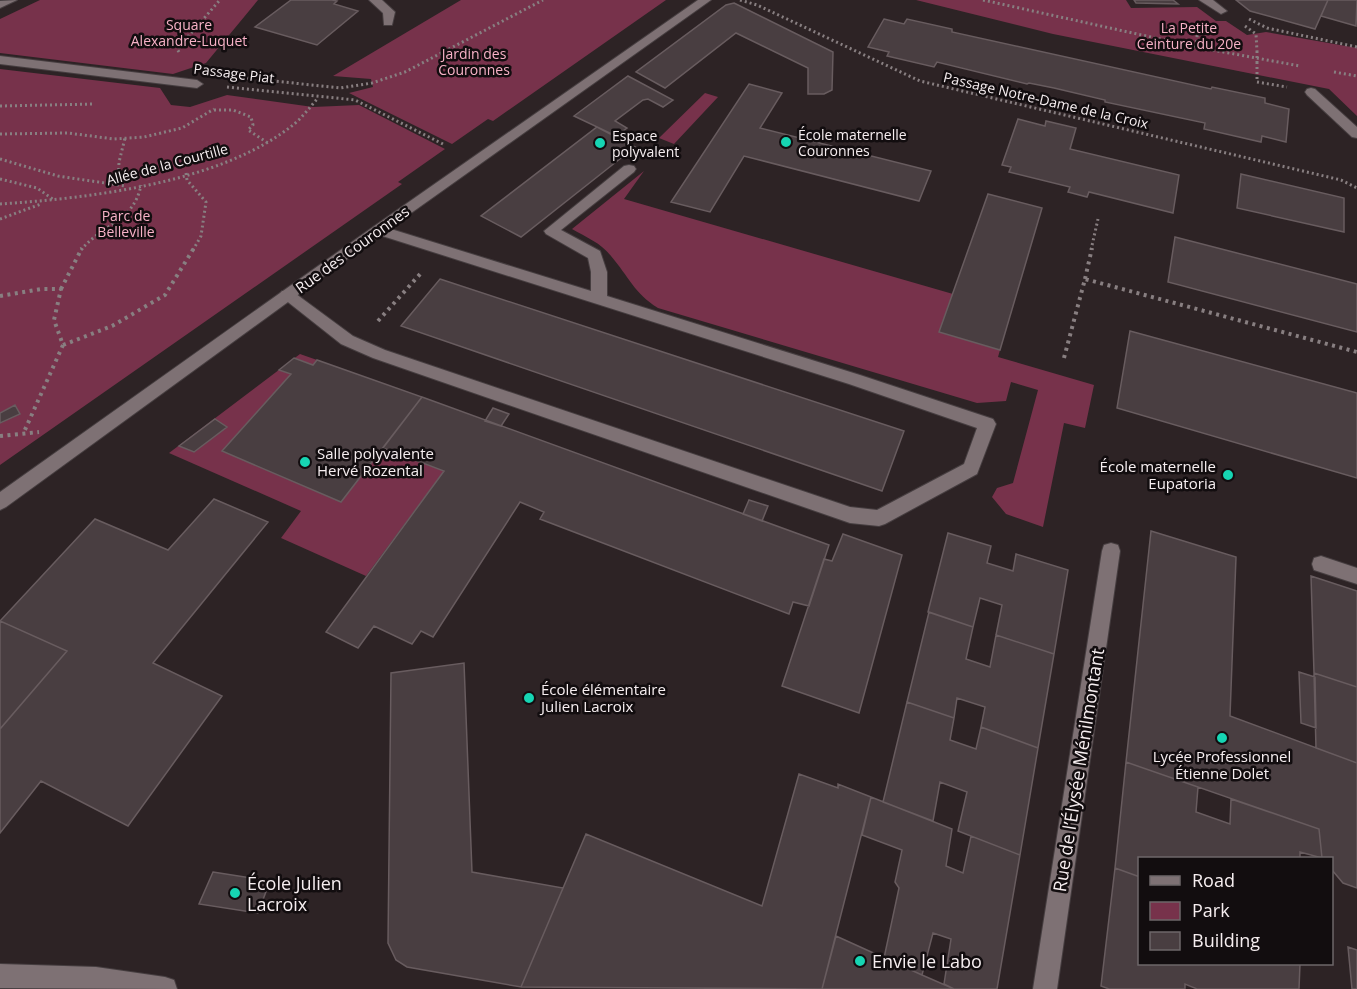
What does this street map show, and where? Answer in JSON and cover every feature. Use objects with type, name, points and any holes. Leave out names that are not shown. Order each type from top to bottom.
[{"type":"street","points":[[0,5],[11,0]]},
{"type":"street","points":[[375,0],[389,12],[388,23]]},
{"type":"street","name":"Rue des Couronnes","points":[[0,502],[378,230],[705,0]]},
{"type":"street","points":[[1205,0],[1221,11]]},
{"type":"street","name":"Passage Piat","points":[[0,60],[197,84]]},
{"type":"street","points":[[1311,92],[1357,134]]},
{"type":"street","points":[[599,300],[599,272],[595,255],[551,231],[628,169]]},
{"type":"street","points":[[287,295],[347,340],[379,354],[850,515],[879,518],[971,470],[987,424],[854,379],[378,230]]},
{"type":"street","name":"Rue de l’Élysée Ménilmontant","points":[[1045,989],[1111,551]]},
{"type":"street","points":[[1321,564],[1357,576]]},
{"type":"street","points":[[0,976],[96,980],[165,989]]},
{"type":"path","points":[[181,56],[177,50],[220,0]]},
{"type":"path","points":[[214,110],[197,84],[221,76],[340,87],[372,83],[405,72],[543,0]]},
{"type":"path","name":"Passage Notre-Dame de la Croix","points":[[740,0],[757,4],[920,81],[1341,180],[1357,188]]},
{"type":"path","points":[[983,0],[1196,47],[1311,67]]},
{"type":"path","points":[[1240,14],[1267,28],[1357,47]]},
{"type":"path","points":[[1246,27],[1257,34],[1257,82],[1311,92]]},
{"type":"path","points":[[1334,72],[1357,76]]},
{"type":"path","name":"Passage Piat","points":[[197,84],[355,100],[451,147]]},
{"type":"path","name":"Allée de la Courtille","points":[[0,204],[55,201],[141,185],[229,160],[268,143],[288,130],[313,107],[318,98]]},
{"type":"path","points":[[0,134],[37,132],[125,138],[149,137],[171,132],[214,110],[227,108],[241,111],[251,117],[253,125],[248,130],[268,143]]},
{"type":"path","points":[[118,185],[119,162],[125,138]]},
{"type":"path","points":[[0,159],[58,176],[128,187]]},
{"type":"path","points":[[63,345],[112,326],[165,295],[201,236],[206,202],[187,180],[186,173]]},
{"type":"path","points":[[0,179],[37,188],[55,201]]},
{"type":"path","points":[[24,432],[63,345],[54,320],[60,289],[86,244],[130,214],[140,193],[141,185]]},
{"type":"path","points":[[0,219],[45,202]]},
{"type":"path","points":[[1064,358],[1098,219]]},
{"type":"path","points":[[358,345],[425,268]]},
{"type":"path","points":[[1085,279],[1357,352]]},
{"type":"path","points":[[0,296],[42,289],[60,289]]},
{"type":"path","points":[[0,436],[24,432],[47,432]]},
{"type":"green space","name":"Square Alexandre-Luquet","points":[[40,0],[258,0],[206,63],[173,74],[0,53],[0,19]]},
{"type":"green space","name":"Jardin des Couronnes","points":[[461,0],[666,0],[493,121],[488,119],[452,144],[349,93],[373,87],[371,79],[333,76]]},
{"type":"green space","name":"La Petite Ceinture du 20e","points":[[916,0],[1126,0],[1131,8],[1197,7],[1216,21],[1226,21],[1247,35],[1266,32],[1357,48],[1357,116],[1329,89],[1053,34]]},
{"type":"green space","name":"Parc de Belleville","points":[[0,69],[160,88],[171,105],[190,107],[227,95],[313,107],[359,105],[445,149],[398,182],[402,184],[0,465]]},
{"type":"green space","points":[[705,93],[718,97],[674,144],[659,138]]},
{"type":"green space","points":[[644,171],[624,199],[953,294],[1000,350],[998,357],[1094,385],[1085,428],[1064,423],[1043,527],[1006,514],[992,497],[997,488],[1013,483],[1038,390],[1011,382],[1006,401],[977,403],[658,308],[637,290],[603,247],[572,229]]},
{"type":"green space","name":"Salle polyvalente Hervé Rozental","points":[[300,354],[422,397],[383,448],[444,471],[366,576],[281,538],[301,511],[169,453]]},
{"type":"building","points":[[291,0],[332,0],[337,1],[334,4],[358,11],[317,45],[255,27]]},
{"type":"building","points":[[1134,0],[1173,0],[1178,4],[1136,3]]},
{"type":"building","points":[[1236,0],[1328,0],[1315,29],[1250,11]]},
{"type":"building","points":[[1328,0],[1357,0],[1356,26],[1321,16]]},
{"type":"building","points":[[734,3],[833,52],[832,90],[824,94],[808,94],[808,68],[736,33],[665,88],[636,72],[726,5]]},
{"type":"building","points":[[884,19],[904,24],[907,19],[952,29],[952,32],[1211,89],[1212,87],[1265,98],[1265,103],[1289,109],[1286,142],[1262,136],[1261,142],[1204,129],[1205,123],[1105,102],[1105,100],[1054,88],[1027,84],[937,62],[934,67],[887,56],[889,52],[868,47]]},
{"type":"building","points":[[628,76],[673,100],[663,107],[648,99],[643,100],[615,121],[627,128],[616,136],[574,116]]},
{"type":"building","points":[[749,84],[782,93],[760,128],[931,171],[919,201],[744,156],[710,212],[671,202]]},
{"type":"building","points":[[1018,119],[1045,126],[1046,121],[1076,128],[1070,149],[1179,175],[1173,213],[1089,192],[1087,197],[1068,192],[1070,187],[1009,172],[1011,167],[1002,165]]},
{"type":"building","points":[[597,127],[635,147],[521,237],[481,216]]},
{"type":"building","points":[[1241,174],[1344,198],[1344,232],[1237,208]]},
{"type":"building","points":[[988,194],[1042,208],[1000,350],[939,332]]},
{"type":"building","points":[[1175,237],[1357,284],[1357,332],[1168,282]]},
{"type":"building","points":[[440,279],[904,431],[882,491],[401,326]]},
{"type":"building","points":[[1130,331],[1357,393],[1357,478],[1117,408]]},
{"type":"building","points":[[294,358],[313,365],[317,360],[422,397],[341,502],[222,451],[291,374],[279,370]]},
{"type":"building","points":[[422,397],[829,545],[809,606],[793,602],[789,614],[540,519],[544,512],[520,502],[433,637],[421,631],[412,644],[374,626],[358,648],[326,632],[444,471],[383,448]]},
{"type":"building","points":[[15,405],[20,414],[0,423],[0,413]]},
{"type":"building","points":[[493,408],[509,414],[501,426],[485,421]]},
{"type":"building","points":[[215,419],[227,427],[194,452],[179,446]]},
{"type":"building","points":[[214,499],[268,522],[153,663],[222,696],[128,826],[41,781],[0,833],[0,729],[67,651],[0,621],[95,519],[168,550]]},
{"type":"building","points":[[749,500],[768,506],[762,521],[743,514]]},
{"type":"building","name":"Lycée Professionnel Étienne Dolet","points":[[1151,531],[1236,557],[1230,716],[1357,763],[1357,888],[1343,883],[1333,871],[1333,857],[1322,857],[1319,829],[1126,762]]},
{"type":"building","points":[[948,533],[991,546],[987,563],[1013,571],[1016,554],[1068,570],[1054,654],[996,635],[1002,605],[980,598],[973,627],[928,612]]},
{"type":"building","points":[[843,534],[902,555],[859,713],[782,686],[824,559],[832,561]]},
{"type":"building","points":[[1311,576],[1357,591],[1357,687],[1314,673]]},
{"type":"building","points":[[929,612],[973,627],[966,659],[990,667],[996,635],[1054,654],[1038,748],[981,727],[985,707],[957,698],[954,718],[907,702]]},
{"type":"building","points":[[0,621],[67,651],[0,729]]},
{"type":"building","points":[[464,663],[472,872],[563,888],[521,987],[407,967],[396,960],[388,943],[391,673]]},
{"type":"building","points":[[1299,672],[1315,677],[1316,728],[1301,723]]},
{"type":"building","points":[[1314,673],[1357,687],[1357,763],[1316,748]]},
{"type":"building","points":[[907,702],[954,718],[950,740],[976,749],[981,727],[1038,748],[1020,855],[958,831],[967,792],[940,782],[933,821],[883,802]]},
{"type":"building","points":[[1126,762],[1198,787],[1196,812],[1230,824],[1231,799],[1319,829],[1322,857],[1300,852],[1300,857],[1138,857],[1138,876],[1115,868]]},
{"type":"building","points":[[799,774],[838,788],[838,784],[871,797],[822,989],[521,987],[586,834],[762,906]]},
{"type":"building","points":[[871,797],[952,829],[946,866],[963,873],[971,836],[1020,855],[997,989],[954,989],[944,984],[951,939],[933,933],[922,975],[884,958],[899,888],[895,882],[902,850],[862,835]]},
{"type":"building","points":[[1115,868],[1138,876],[1138,965],[1300,965],[1299,989],[1197,989],[1185,984],[1185,989],[1109,989],[1101,986]]},
{"type":"building","name":"École Julien Lacroix","points":[[213,872],[270,881],[258,913],[199,904]]},
{"type":"building","name":"Envie le Labo","points":[[836,936],[922,975],[954,989],[822,989]]},
{"type":"building","points":[[1348,947],[1357,950],[1357,989],[1352,989]]},
{"type":"place","name":"École maternelle Couronnes","points":[[786,142]]},
{"type":"place","name":"Espace polyvalent","points":[[600,143]]},
{"type":"place","name":"Salle polyvalente Hervé Rozental","points":[[305,462]]},
{"type":"place","name":"École maternelle Eupatoria","points":[[1228,475]]},
{"type":"place","name":"École élémentaire Julien Lacroix","points":[[529,698]]},
{"type":"place","name":"Lycée Professionnel Étienne Dolet","points":[[1222,738]]},
{"type":"place","name":"École Julien Lacroix","points":[[235,893]]},
{"type":"place","name":"Envie le Labo","points":[[860,961]]}]
